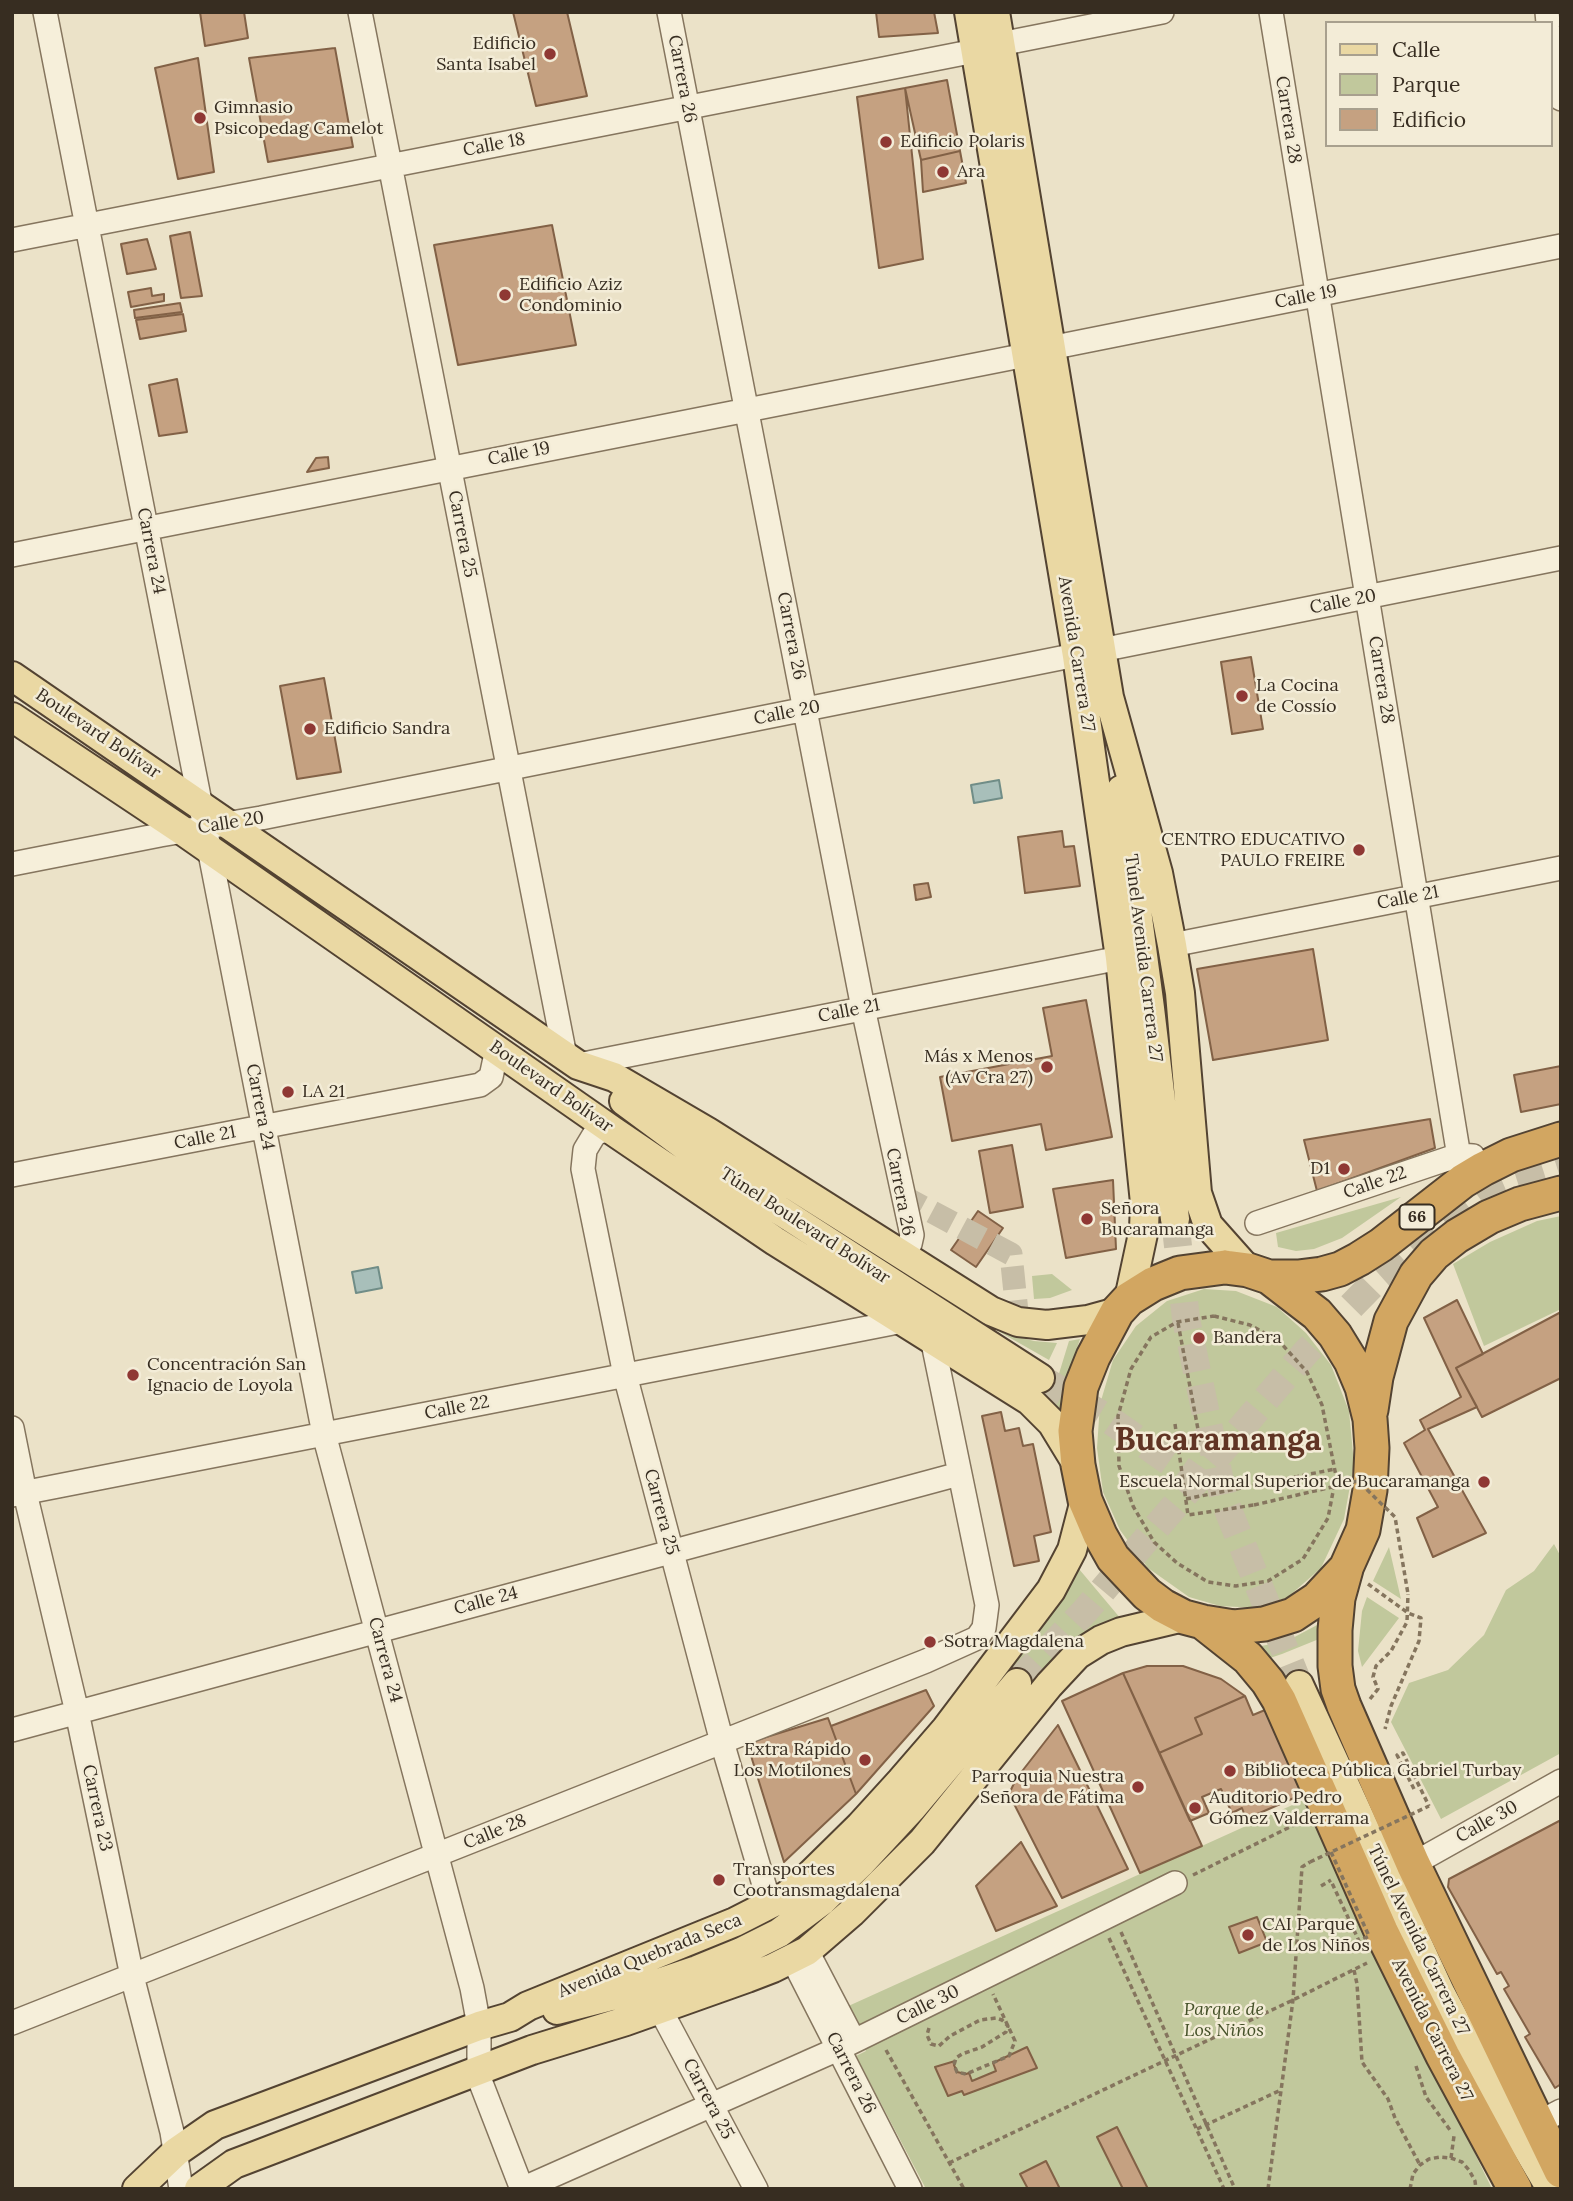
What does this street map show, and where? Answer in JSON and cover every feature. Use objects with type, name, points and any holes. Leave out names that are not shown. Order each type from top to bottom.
[{"type":"highway","name":"66","points":[[1258,1274],[1322,1274],[1340,1269],[1381,1245],[1461,1168],[1494,1163],[1561,1139]]},
{"type":"highway","name":"66","points":[[1370,1419],[1383,1346],[1391,1321],[1416,1275],[1434,1254],[1489,1217],[1520,1204],[1561,1193]]},
{"type":"highway","points":[[1123,1306],[1153,1284],[1180,1273],[1225,1266],[1258,1274],[1317,1314],[1352,1361],[1370,1419],[1372,1448],[1370,1490],[1356,1576],[1338,1598],[1335,1630],[1338,1689],[1357,1739],[1413,1864],[1549,2117],[1561,2171]]},
{"type":"highway","name":"Avenida Carrera 27","points":[[1123,1306],[1105,1332],[1081,1387],[1076,1431],[1078,1465],[1085,1500],[1100,1535],[1113,1558],[1147,1594],[1163,1606],[1232,1643],[1268,1682],[1289,1721],[1381,1931],[1419,2009],[1516,2189]]},
{"type":"highway","points":[[1193,1620],[1234,1627],[1264,1624],[1293,1615],[1356,1576]]},
{"type":"main road","name":"Avenida Carrera 27","points":[[969,12],[988,48],[1089,654],[1145,1203],[1144,1229],[1123,1306]]},
{"type":"main road","name":"Avenida Carrera 27","points":[[988,48],[995,12]]},
{"type":"main road","name":"Avenida Carrera 27","points":[[1089,654],[1108,697],[1158,873],[1180,993],[1199,1202],[1208,1225],[1258,1274]]},
{"type":"main road","name":"Boulevard Bolívar","points":[[12,676],[497,1049],[775,1241],[1039,1408],[1066,1443],[1078,1465]]},
{"type":"main road","name":"Túnel Avenida Carrera 27","points":[[1108,697],[1175,1219]]},
{"type":"main road","name":"Boulevard Bolívar","points":[[12,718],[205,827],[571,1060],[614,1077],[680,1115],[991,1311],[1018,1322],[1047,1325],[1088,1320],[1123,1306]]},
{"type":"main road","name":"Túnel Boulevard Bolívar","points":[[571,1060],[720,1172],[1040,1378]]},
{"type":"main road","name":"Avenida Quebrada Seca","points":[[137,2189],[176,2152],[215,2125],[479,2026],[510,2017],[528,2006],[704,1936],[770,1905],[799,1887],[860,1826],[946,1729],[1051,1590],[1072,1550],[1085,1500]]},
{"type":"main road","points":[[199,2189],[234,2164],[532,2050],[660,2009],[773,1968],[799,1954],[851,1913],[922,1842],[1049,1685],[1077,1655],[1101,1640],[1121,1632],[1193,1620]]},
{"type":"main road","points":[[510,2017],[563,2009],[647,1987],[741,1952],[779,1933],[822,1901],[861,1863],[912,1808],[1017,1683]]},
{"type":"main road","name":"Túnel Avenida Carrera 27","points":[[1299,1685],[1440,1992],[1485,2077],[1551,2189]]},
{"type":"street","name":"Carrera 24","points":[[45,12],[324,1434],[472,1988],[479,2026],[479,2070],[484,2093],[522,2189]]},
{"type":"street","name":"Carrera 25","points":[[360,12],[508,767],[571,1060]]},
{"type":"street","name":"Carrera 26","points":[[669,12],[863,1008],[912,1235],[910,1244],[900,1255]]},
{"type":"street","name":"Calle 18","points":[[12,240],[1162,12]]},
{"type":"street","name":"Carrera 28","points":[[1271,12],[1461,1168]]},
{"type":"street","points":[[1552,46],[1561,99]]},
{"type":"street","name":"Calle 19","points":[[12,555],[1561,246]]},
{"type":"street","name":"Calle 20","points":[[12,864],[1089,654],[1561,558]]},
{"type":"street","name":"Calle 21","points":[[1172,946],[1561,868]]},
{"type":"street","name":"Calle 21","points":[[571,1060],[863,1008],[1119,958]]},
{"type":"street","name":"Calle 21","points":[[12,1175],[480,1084],[491,1077],[497,1049]]},
{"type":"street","name":"Carrera 25","points":[[613,1131],[601,1131],[594,1135],[585,1150],[583,1170],[625,1375],[722,1742],[770,1905]]},
{"type":"street","name":"Calle 22","points":[[1257,1223],[1461,1168]]},
{"type":"street","name":"Calle 22","points":[[19,1494],[902,1321]]},
{"type":"street","points":[[932,1338],[959,1474]]},
{"type":"street","name":"Carrera 23","points":[[12,1428],[19,1494],[78,1712],[132,1976],[176,2152],[181,2189]]},
{"type":"street","name":"Calle 24","points":[[12,1730],[959,1474]]},
{"type":"street","name":"Calle 28","points":[[12,2024],[977,1639],[984,1628],[987,1605],[959,1474]]},
{"type":"street","name":"Calle 30","points":[[1413,1864],[1561,1781]]},
{"type":"street","name":"Calle 30","points":[[522,2189],[856,2040],[1175,1884]]},
{"type":"street","name":"Carrera 26","points":[[799,1954],[856,2040],[910,2189]]},
{"type":"street","name":"Carrera 25","points":[[660,2009],[756,2189]]},
{"type":"path","points":[[1214,1316],[1250,1325],[1279,1340],[1307,1372],[1322,1405],[1336,1476],[1328,1518],[1303,1559],[1268,1581],[1236,1586],[1208,1582],[1177,1563],[1154,1542],[1133,1506],[1119,1466],[1118,1416],[1131,1369],[1151,1337],[1177,1322],[1214,1316]]},
{"type":"path","points":[[1177,1322],[1200,1440],[1178,1444]]},
{"type":"path","points":[[1175,1424],[1188,1515],[1254,1505],[1358,1481],[1395,1517],[1408,1594],[1407,1622],[1391,1651],[1376,1666],[1373,1677],[1378,1689],[1362,1709]]},
{"type":"path","points":[[1186,1499],[1335,1469]]},
{"type":"path","points":[[1356,1576],[1421,1618],[1419,1641],[1391,1706],[1384,1732]]},
{"type":"path","points":[[1268,2189],[1293,2000],[1303,1867],[1429,1806],[1403,1753],[1397,1755],[1414,1788]]},
{"type":"path","points":[[1175,1884],[1328,1808]]},
{"type":"path","points":[[1331,1852],[1369,1936],[1359,1941],[1331,1881]]},
{"type":"path","points":[[1107,1917],[1177,2055],[1235,2189]]},
{"type":"path","points":[[1107,1917],[1165,2060],[1224,2189]]},
{"type":"path","points":[[949,2163],[1372,1961]]},
{"type":"path","points":[[1354,1970],[1363,2062],[1388,2099],[1420,2165]]},
{"type":"path","points":[[985,1977],[1016,2041],[1009,2056],[966,2074],[957,2072],[954,2065],[956,2058],[982,2047],[1006,2032],[1008,2026]]},
{"type":"path","points":[[931,2022],[927,2035],[931,2044],[939,2046],[950,2036],[980,2020],[996,2018],[1008,2026]]},
{"type":"path","points":[[856,2040],[949,2163],[964,2189]]},
{"type":"path","points":[[1197,2129],[1281,2090]]},
{"type":"path","points":[[1410,2189],[1413,2174],[1420,2165],[1429,2159],[1440,2157],[1462,2162],[1475,2181],[1476,2189]]},
{"type":"green space","points":[[1401,1197],[1342,1238],[1314,1249],[1296,1251],[1278,1247],[1276,1233]]},
{"type":"green space","points":[[1561,1216],[1561,1309],[1484,1346],[1453,1264],[1490,1242],[1537,1221]]},
{"type":"green space","points":[[1052,1274],[1072,1290],[1050,1298],[1034,1299],[1032,1276]]},
{"type":"green space","points":[[1204,1289],[1236,1291],[1277,1307],[1306,1333],[1331,1365],[1349,1411],[1354,1464],[1344,1519],[1321,1568],[1288,1597],[1256,1608],[1220,1606],[1189,1597],[1148,1568],[1120,1530],[1103,1492],[1097,1448],[1100,1404],[1113,1360],[1136,1326],[1167,1301]]},
{"type":"green space","points":[[984,1323],[1014,1336],[1057,1343],[1049,1360]]},
{"type":"green space","points":[[1080,1339],[1060,1414],[1047,1402],[1069,1341]]},
{"type":"green space","points":[[1554,1544],[1561,1557],[1561,1753],[1441,1819],[1391,1722],[1409,1683],[1448,1670],[1484,1635],[1506,1590],[1534,1571]]},
{"type":"green space","points":[[1389,1547],[1401,1599],[1373,1581]]},
{"type":"green space","points":[[1079,1569],[1121,1619],[1033,1686],[1006,1665],[1062,1597]]},
{"type":"green space","points":[[1367,1597],[1399,1618],[1362,1667],[1358,1651],[1362,1611]]},
{"type":"green space","points":[[1319,1624],[1319,1639],[1282,1654],[1267,1659],[1256,1647],[1287,1641]]},
{"type":"green space","name":"Parque de Los Niños","points":[[1310,1797],[1416,2031],[1492,2189],[926,2189],[856,2056],[866,2051],[844,2008]]},
{"type":"water","points":[[999,780],[1002,798],[974,803],[971,785]]},
{"type":"water","points":[[378,1267],[382,1288],[356,1293],[352,1272]]},
{"type":"building","points":[[200,12],[244,12],[248,38],[205,46]]},
{"type":"building","name":"Edificio Santa Isabel","points":[[513,12],[567,12],[587,96],[536,106]]},
{"type":"building","points":[[876,12],[934,12],[938,33],[879,37]]},
{"type":"building","points":[[335,48],[353,147],[268,162],[249,58]]},
{"type":"building","points":[[198,58],[214,172],[178,179],[155,68]]},
{"type":"building","points":[[947,80],[960,151],[921,160],[905,88]]},
{"type":"building","name":"Edificio Polaris","points":[[905,88],[923,259],[879,268],[857,97]]},
{"type":"building","name":"Ara","points":[[960,151],[966,183],[923,192],[921,160]]},
{"type":"building","name":"Edificio Aziz Condominio","points":[[552,225],[576,345],[458,365],[434,245]]},
{"type":"building","points":[[190,232],[202,296],[181,298],[170,236]]},
{"type":"building","points":[[147,239],[156,269],[127,274],[121,244]]},
{"type":"building","points":[[151,288],[152,296],[164,294],[164,301],[131,307],[128,292]]},
{"type":"building","points":[[180,303],[182,312],[135,318],[134,310]]},
{"type":"building","points":[[183,314],[186,331],[140,339],[136,320]]},
{"type":"building","points":[[177,379],[187,432],[159,436],[149,385]]},
{"type":"building","points":[[328,457],[329,468],[307,472],[316,458]]},
{"type":"building","name":"La Cocina de Cossío","points":[[1251,657],[1263,729],[1232,734],[1221,662]]},
{"type":"building","name":"Edificio Sandra","points":[[324,678],[341,772],[297,779],[280,686]]},
{"type":"building","points":[[1062,831],[1064,847],[1074,846],[1080,886],[1025,893],[1018,837]]},
{"type":"building","points":[[928,883],[931,897],[916,900],[914,885]]},
{"type":"building","points":[[1313,949],[1328,1040],[1213,1060],[1197,969]]},
{"type":"building","name":"Más x Menos (Av Cra 27)","points":[[1086,1000],[1112,1137],[1046,1150],[1041,1124],[952,1141],[940,1077],[1052,1056],[1043,1008]]},
{"type":"building","points":[[1561,1066],[1561,1104],[1521,1112],[1514,1075]]},
{"type":"building","name":"D1","points":[[1430,1119],[1435,1148],[1317,1191],[1304,1140]]},
{"type":"building","points":[[1012,1145],[1023,1207],[990,1213],[979,1151]]},
{"type":"building","name":"Señora Bucaramanga","points":[[1113,1180],[1116,1249],[1066,1258],[1053,1189]]},
{"type":"building","points":[[978,1211],[1003,1228],[976,1267],[951,1250]]},
{"type":"building","points":[[1457,1300],[1483,1354],[1456,1368],[1477,1407],[1428,1429],[1486,1533],[1433,1557],[1417,1518],[1438,1507],[1404,1443],[1425,1430],[1420,1420],[1461,1397],[1424,1318]]},
{"type":"building","points":[[1561,1312],[1561,1378],[1482,1417],[1456,1368]]},
{"type":"building","points":[[1001,1412],[1005,1431],[1019,1428],[1023,1446],[1033,1444],[1051,1532],[1034,1536],[1039,1561],[1014,1566],[982,1416]]},
{"type":"building","points":[[1147,1666],[1183,1666],[1221,1679],[1245,1696],[1195,1718],[1202,1734],[1159,1753],[1123,1673]]},
{"type":"building","name":"Parroquia Nuestra Señora de Fátima","points":[[1123,1673],[1202,1846],[1140,1873],[1062,1701]]},
{"type":"building","name":"Extra Rápido Los Motilones","points":[[926,1690],[934,1706],[856,1794],[831,1726]]},
{"type":"building","name":"Biblioteca Pública Gabriel Turbay","points":[[1245,1696],[1253,1715],[1265,1710],[1303,1794],[1246,1819],[1242,1808],[1232,1813],[1221,1789],[1202,1797],[1209,1813],[1190,1821],[1159,1753],[1202,1734],[1195,1718]]},
{"type":"building","points":[[828,1718],[856,1794],[784,1862],[747,1743]]},
{"type":"building","points":[[1058,1725],[1128,1869],[1062,1898],[1009,1794],[1016,1779]]},
{"type":"building","points":[[1561,1820],[1561,2084],[1555,2088],[1525,2037],[1530,2034],[1504,1989],[1509,1986],[1501,1972],[1497,1974],[1448,1887],[1449,1879]]},
{"type":"building","points":[[1021,1842],[1057,1906],[996,1931],[976,1886]]},
{"type":"building","name":"CAI Parque de Los Niños","points":[[1257,1917],[1267,1942],[1239,1953],[1229,1927]]},
{"type":"building","points":[[1027,2047],[1037,2068],[964,2095],[962,2091],[948,2096],[935,2067],[955,2061],[957,2072],[969,2073],[972,2081],[996,2071],[993,2063]]},
{"type":"building","points":[[1117,2127],[1148,2189],[1123,2189],[1097,2137]]},
{"type":"building","points":[[1046,2161],[1060,2189],[1028,2189],[1020,2174]]},
{"type":"tunnel","points":[[1017,1683],[1085,1611],[1307,1351],[1376,1281],[1431,1232],[1481,1195],[1561,1166]]},
{"type":"tunnel","points":[[902,1196],[1011,1254],[1018,1322]]},
{"type":"tunnel","points":[[1175,1219],[1186,1319],[1224,1500],[1299,1685]]},
{"type":"tunnel","points":[[1040,1378],[1107,1418],[1210,1490]]},
{"type":"place","name":"Edificio Santa Isabel","points":[[550,54]]},
{"type":"place","name":"Gimnasio Psicopedag Camelot","points":[[200,118]]},
{"type":"place","name":"Edificio Polaris","points":[[886,142]]},
{"type":"place","name":"Ara","points":[[943,172]]},
{"type":"place","name":"Edificio Aziz Condominio","points":[[505,295]]},
{"type":"place","name":"La Cocina de Cossío","points":[[1242,696]]},
{"type":"place","name":"Edificio Sandra","points":[[310,729]]},
{"type":"place","name":"CENTRO EDUCATIVO PAULO FREIRE","points":[[1359,850]]},
{"type":"place","name":"Más x Menos (Av Cra 27)","points":[[1047,1067]]},
{"type":"place","name":"LA 21","points":[[288,1092]]},
{"type":"place","name":"D1","points":[[1344,1169]]},
{"type":"place","name":"Señora Bucaramanga","points":[[1087,1219]]},
{"type":"place","name":"Bandera","points":[[1199,1338]]},
{"type":"place","name":"Concentración San Ignacio de Loyola","points":[[133,1375]]},
{"type":"place","name":"Escuela Normal Superior de Bucaramanga","points":[[1484,1482]]},
{"type":"place","name":"Sotra Magdalena","points":[[930,1642]]},
{"type":"place","name":"Extra Rápido Los Motilones","points":[[865,1760]]},
{"type":"place","name":"Biblioteca Pública Gabriel Turbay","points":[[1230,1771]]},
{"type":"place","name":"Parroquia Nuestra Señora de Fátima","points":[[1138,1787]]},
{"type":"place","name":"Auditorio Pedro Gómez Valderrama","points":[[1195,1808]]},
{"type":"place","name":"Transportes Cootransmagdalena","points":[[719,1880]]},
{"type":"place","name":"CAI Parque de Los Niños","points":[[1248,1935]]},
{"type":"district","name":"Bucaramanga","points":[[1218,1441]]}]
